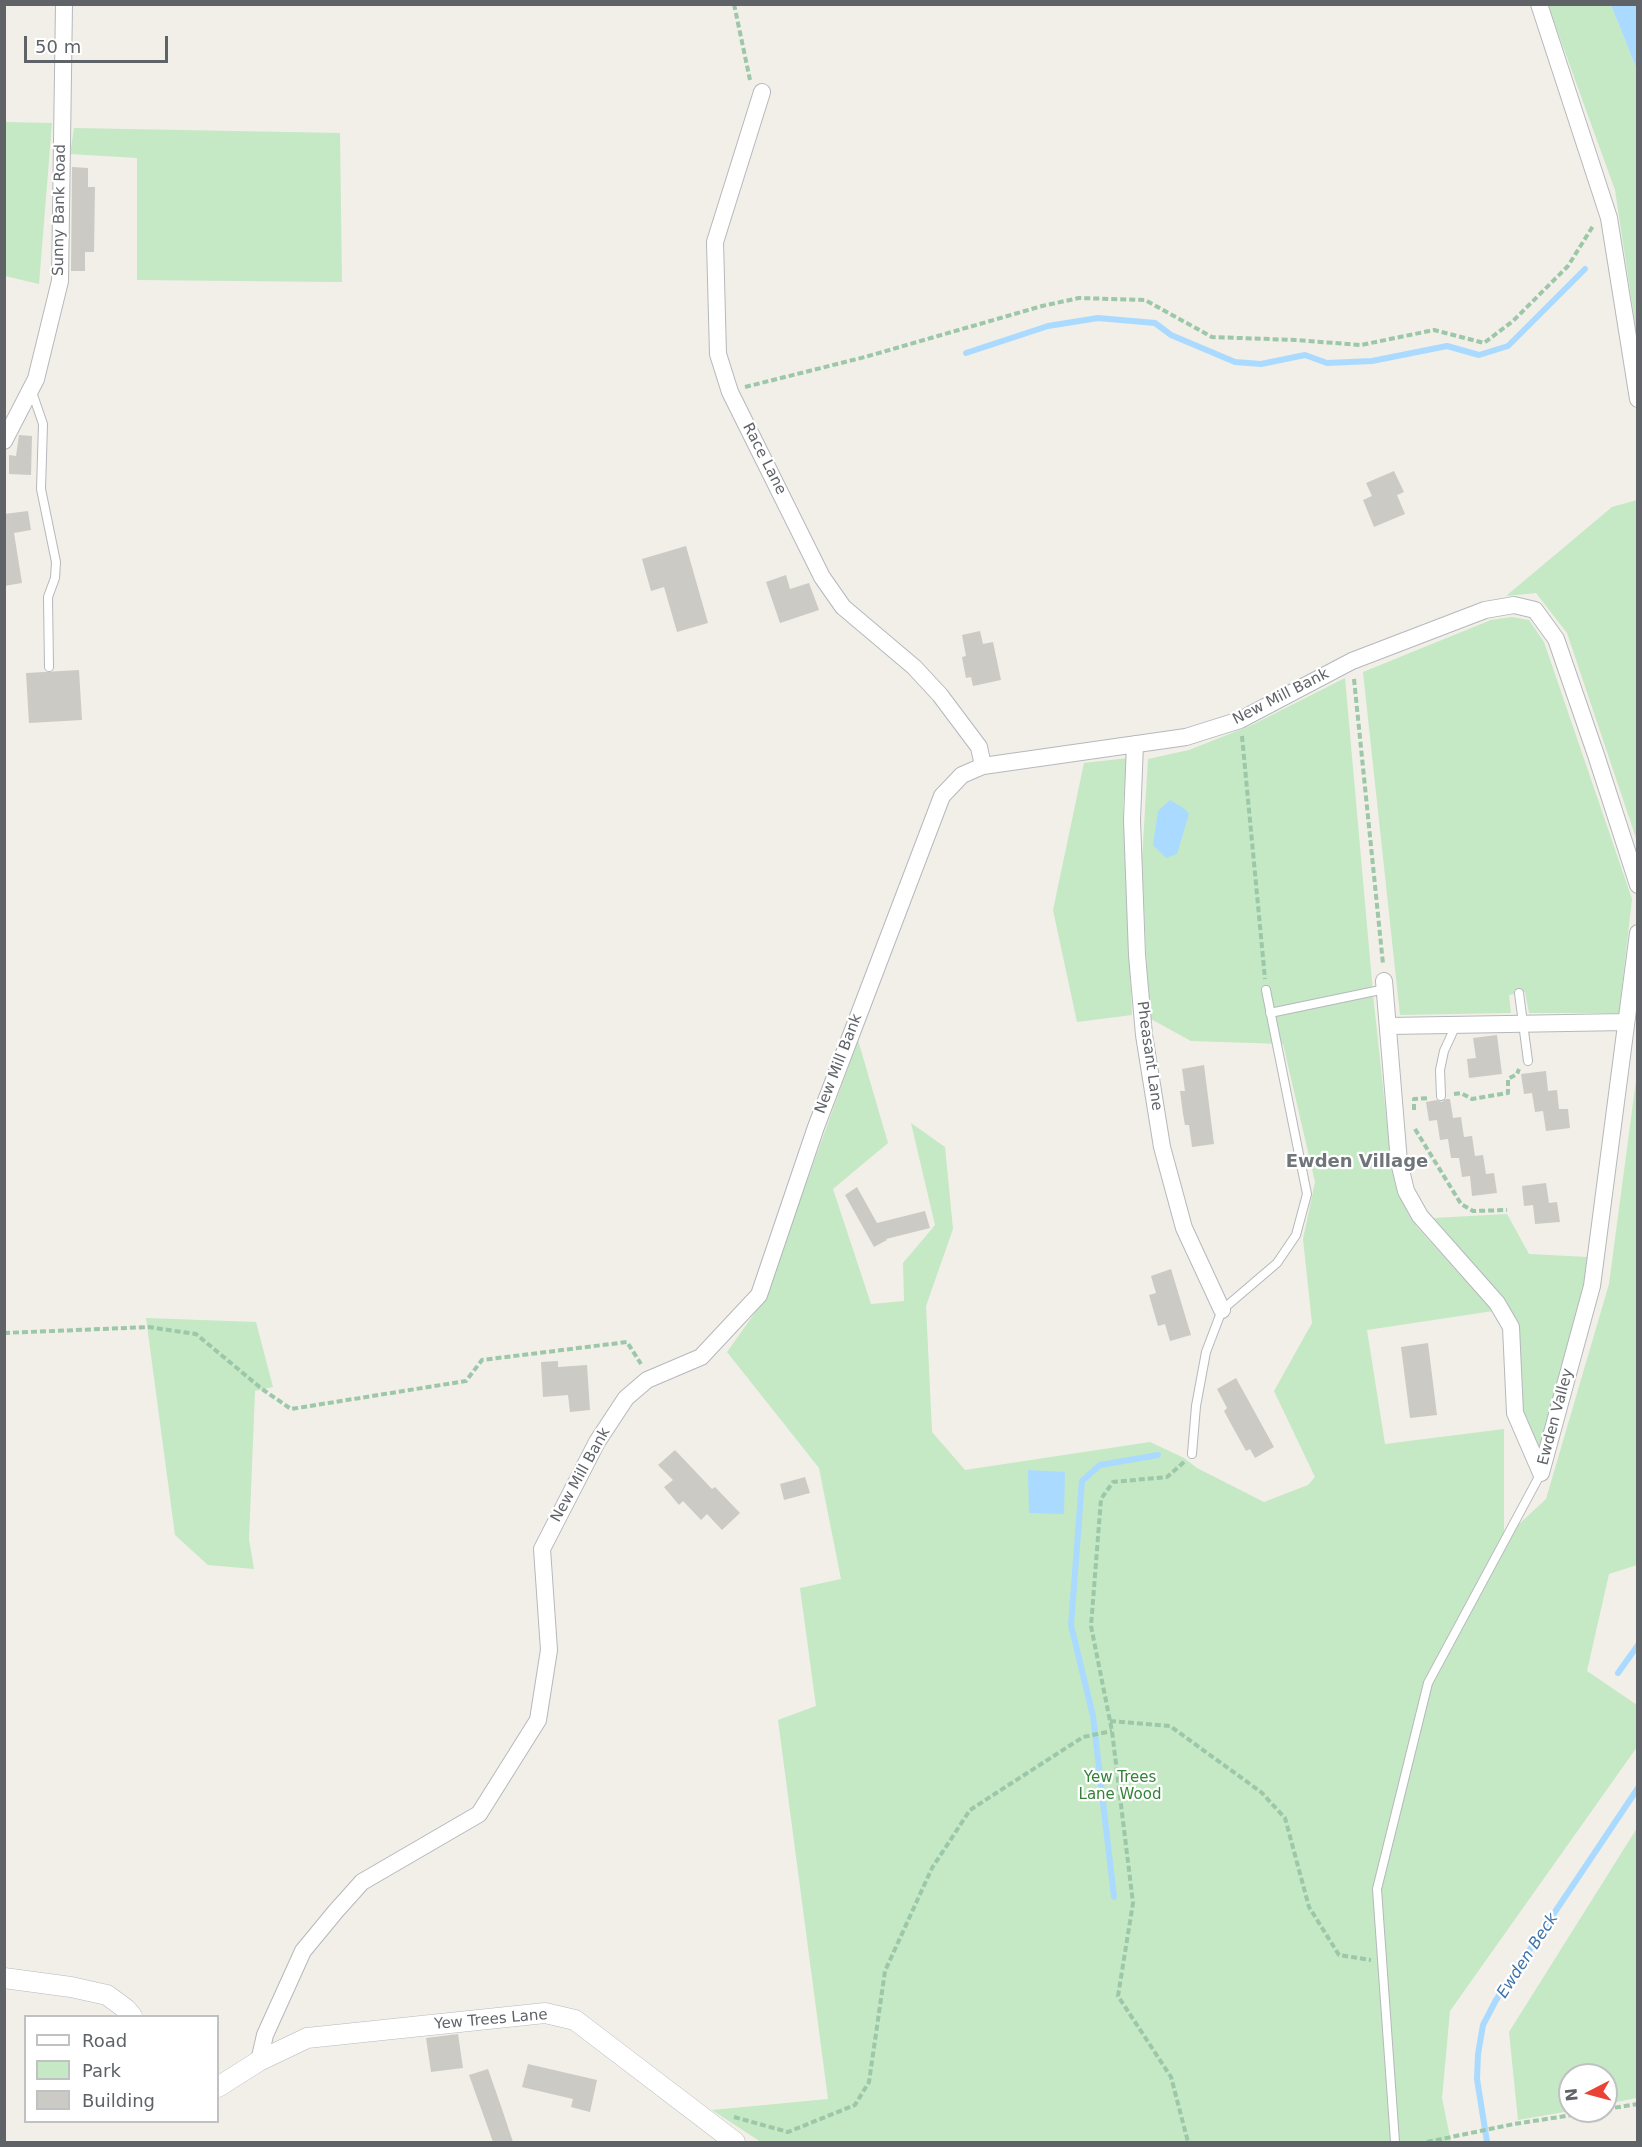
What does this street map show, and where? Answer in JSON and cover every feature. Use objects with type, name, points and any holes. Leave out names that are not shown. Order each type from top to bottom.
[{"type":"street","name":"Sunny Bank Road","points":[[4,441],[36,379],[60,281],[64,4]]},
{"type":"street","points":[[1539,4],[1609,218],[1638,399]]},
{"type":"street","name":"Race Lane","points":[[762,92],[715,243],[718,354],[730,392],[822,577],[843,607],[915,667],[940,695],[979,747],[983,766]]},
{"type":"street","name":"New Mill Bank","points":[[258,2061],[265,2034],[303,1951],[362,1882],[479,1814],[538,1720],[549,1650],[542,1549],[597,1442],[627,1398],[647,1380],[701,1357],[759,1295],[816,1126],[942,796],[962,775],[983,766],[1186,737],[1240,720],[1352,661],[1485,610],[1514,605],[1535,610],[1556,639],[1638,885]]},
{"type":"street","name":"Pheasant Lane","points":[[1135,744],[1132,820],[1137,955],[1144,1035],[1162,1146],[1185,1228],[1222,1310]]},
{"type":"street","name":"Ewden Valley","points":[[1541,1473],[1592,1286],[1638,933]]},
{"type":"street","name":"Ewden Valley","points":[[1385,985],[1399,1162],[1406,1191],[1420,1216],[1497,1303],[1511,1327],[1515,1413],[1541,1473]]},
{"type":"street","points":[[1389,1026],[1626,1023]]},
{"type":"street","points":[[4,1978],[71,1987],[107,1995],[131,2015]]},
{"type":"street","name":"Yew Trees Lane","points":[[219,2086],[258,2061],[307,2038],[545,2013],[575,2020],[735,2142]]},
{"type":"lane","points":[[31,388],[43,424],[41,489],[56,562],[55,579],[48,597],[49,667]]},
{"type":"lane","points":[[1270,1013],[1385,985]]},
{"type":"lane","points":[[1192,1454],[1196,1406],[1206,1352],[1222,1310],[1277,1263],[1296,1235],[1307,1194],[1266,990]]},
{"type":"lane","points":[[1519,993],[1528,1061]]},
{"type":"lane","points":[[1441,1096],[1440,1069],[1444,1051],[1456,1024]]},
{"type":"lane","points":[[1395,2142],[1377,1889],[1428,1683],[1541,1473]]},
{"type":"path","points":[[734,4],[750,80],[762,92]]},
{"type":"path","points":[[730,392],[865,357],[1042,306],[1079,298],[1145,300],[1212,338],[1295,340],[1361,345],[1434,330],[1484,343],[1513,321],[1568,266],[1596,222],[1609,218]]},
{"type":"path","points":[[1352,661],[1385,985]]},
{"type":"path","points":[[1240,720],[1266,990]]},
{"type":"path","points":[[1507,1210],[1473,1211],[1461,1204],[1415,1129],[1414,1099],[1461,1093],[1472,1099],[1508,1093],[1508,1079],[1517,1074],[1521,1065],[1528,1061]]},
{"type":"path","points":[[4,1333],[148,1327],[196,1334],[262,1389],[291,1409],[466,1382],[482,1360],[627,1342],[645,1372]]},
{"type":"path","points":[[1188,2142],[1171,2077],[1118,1996],[1133,1903],[1112,1731],[1091,1626],[1101,1499],[1113,1482],[1167,1477],[1192,1454]]},
{"type":"path","points":[[1110,1721],[1170,1726],[1261,1792],[1285,1818],[1309,1907],[1339,1955],[1382,1961]]},
{"type":"path","points":[[710,2123],[719,2115],[747,2119],[788,2132],[855,2105],[869,2082],[885,1971],[932,1868],[970,1810],[1083,1737],[1112,1731]]},
{"type":"path","points":[[1618,2107],[1638,2104]]},
{"type":"path","points":[[1427,2142],[1558,2117]]},
{"type":"green space","points":[[1548,5],[1611,5],[1637,70],[1637,336],[1615,190]]},
{"type":"green space","points":[[5,122],[52,123],[39,284],[5,276]]},
{"type":"green space","points":[[74,128],[340,133],[342,282],[137,280],[137,158],[70,154]]},
{"type":"green space","points":[[1637,500],[1637,841],[1567,633],[1536,593],[1506,596],[1612,507]]},
{"type":"green space","points":[[1512,617],[1529,620],[1544,642],[1632,899],[1619,1013],[1529,1013],[1525,992],[1509,995],[1511,1013],[1400,1015],[1363,672],[1491,620]]},
{"type":"green space","name":"Yew Trees Lane Wood","points":[[1345,678],[1374,1004],[1391,1161],[1401,1198],[1417,1227],[1493,1311],[1367,1330],[1385,1444],[1504,1429],[1504,1538],[1546,1499],[1609,1284],[1637,1073],[1637,1565],[1609,1574],[1587,1671],[1637,1705],[1637,1747],[1450,2011],[1442,2098],[1451,2142],[761,2142],[712,2110],[828,2099],[778,1720],[816,1706],[800,1588],[841,1579],[819,1468],[727,1352],[764,1300],[858,1040],[888,1143],[833,1189],[871,1304],[904,1301],[903,1263],[935,1225],[911,1123],[945,1147],[953,1229],[926,1306],[932,1432],[965,1470],[1150,1442],[1264,1502],[1308,1485],[1315,1477],[1274,1391],[1312,1323],[1303,1239],[1315,1182],[1283,1044],[1191,1041],[1149,1018],[1142,860],[1148,759],[1189,750],[1252,725]]},
{"type":"green space","points":[[1128,758],[1123,804],[1132,1015],[1077,1022],[1053,910],[1084,763]]},
{"type":"green space","points":[[1507,1214],[1529,1254],[1588,1257],[1584,1287],[1540,1454],[1520,1410],[1500,1295],[1434,1218]]},
{"type":"green space","points":[[146,1318],[256,1322],[273,1387],[255,1391],[249,1539],[254,1569],[208,1565],[175,1535]]},
{"type":"green space","points":[[1637,1828],[1637,2098],[1618,2102],[1618,2063],[1558,2063],[1558,2113],[1518,2120],[1509,2032]]},
{"type":"water","points":[[1611,5],[1637,5],[1637,70]]},
{"type":"water","points":[[1170,800],[1189,814],[1177,854],[1166,858],[1153,845],[1158,811]]},
{"type":"water","points":[[1028,1470],[1065,1472],[1064,1514],[1029,1513]]},
{"type":"building","points":[[72,167],[88,168],[88,187],[95,187],[94,252],[85,252],[85,271],[71,271]]},
{"type":"building","points":[[19,435],[32,436],[31,475],[9,474],[9,455],[16,456]]},
{"type":"building","points":[[1394,471],[1404,492],[1397,495],[1405,514],[1374,527],[1363,500],[1372,496],[1366,483]]},
{"type":"building","points":[[28,511],[31,530],[14,533],[22,583],[4,586],[4,514]]},
{"type":"building","points":[[686,546],[708,623],[677,632],[664,587],[651,591],[642,559]]},
{"type":"building","points":[[786,575],[790,589],[809,583],[819,610],[780,623],[766,582]]},
{"type":"building","points":[[980,631],[983,644],[993,642],[1001,680],[973,686],[971,677],[966,678],[962,657],[966,656],[962,635]]},
{"type":"building","points":[[79,670],[82,720],[29,723],[26,673]]},
{"type":"building","points":[[1497,1035],[1502,1074],[1469,1078],[1467,1059],[1476,1058],[1473,1038]]},
{"type":"building","points":[[1204,1065],[1214,1144],[1192,1147],[1189,1125],[1185,1125],[1180,1091],[1185,1091],[1182,1069]]},
{"type":"building","points":[[1546,1071],[1548,1091],[1557,1090],[1559,1109],[1568,1109],[1570,1128],[1546,1131],[1543,1111],[1535,1112],[1532,1093],[1524,1094],[1521,1074]]},
{"type":"building","points":[[1450,1099],[1453,1118],[1461,1117],[1464,1137],[1472,1136],[1475,1156],[1483,1155],[1486,1174],[1494,1173],[1497,1193],[1472,1196],[1470,1176],[1462,1177],[1459,1158],[1451,1158],[1448,1139],[1440,1140],[1437,1120],[1429,1121],[1426,1102],[1437,1100],[1442,1102]]},
{"type":"building","points":[[1546,1183],[1549,1203],[1557,1202],[1560,1222],[1535,1224],[1533,1205],[1524,1206],[1522,1186]]},
{"type":"building","points":[[857,1187],[877,1223],[925,1211],[930,1228],[886,1239],[874,1247],[845,1195]]},
{"type":"building","points":[[1171,1269],[1191,1335],[1170,1341],[1165,1324],[1158,1326],[1149,1295],[1156,1293],[1151,1276]]},
{"type":"building","points":[[1428,1343],[1437,1415],[1410,1418],[1401,1347]]},
{"type":"building","points":[[558,1361],[558,1367],[587,1365],[590,1410],[570,1412],[568,1395],[543,1397],[541,1362]]},
{"type":"building","points":[[1236,1378],[1274,1447],[1255,1458],[1250,1449],[1246,1451],[1231,1424],[1224,1411],[1227,1408],[1217,1389]]},
{"type":"building","points":[[675,1450],[712,1489],[715,1487],[740,1513],[722,1530],[707,1514],[701,1520],[683,1501],[679,1505],[664,1487],[673,1480],[658,1465]]},
{"type":"building","points":[[805,1477],[810,1493],[784,1500],[780,1484]]},
{"type":"building","points":[[458,2034],[463,2068],[431,2072],[426,2038]]},
{"type":"building","points":[[528,2064],[597,2080],[590,2112],[571,2107],[573,2099],[522,2087]]},
{"type":"building","points":[[488,2069],[513,2142],[493,2142],[469,2075]]},
{"type":"waterway","points":[[966,353],[1048,326],[1098,318],[1155,323],[1171,335],[1235,362],[1261,364],[1305,355],[1327,363],[1372,361],[1447,346],[1479,355],[1508,346],[1585,269]]},
{"type":"waterway","points":[[1114,1897],[1093,1716],[1071,1625],[1082,1481],[1100,1465],[1158,1455]]},
{"type":"waterway","name":"Ewden Beck","points":[[1618,1673],[1638,1645]]},
{"type":"waterway","name":"Ewden Beck","points":[[1487,2142],[1477,2079],[1483,2025],[1496,2000],[1638,1788]]},
{"type":"district","name":"Ewden Village","points":[[1357,1162]]}]
